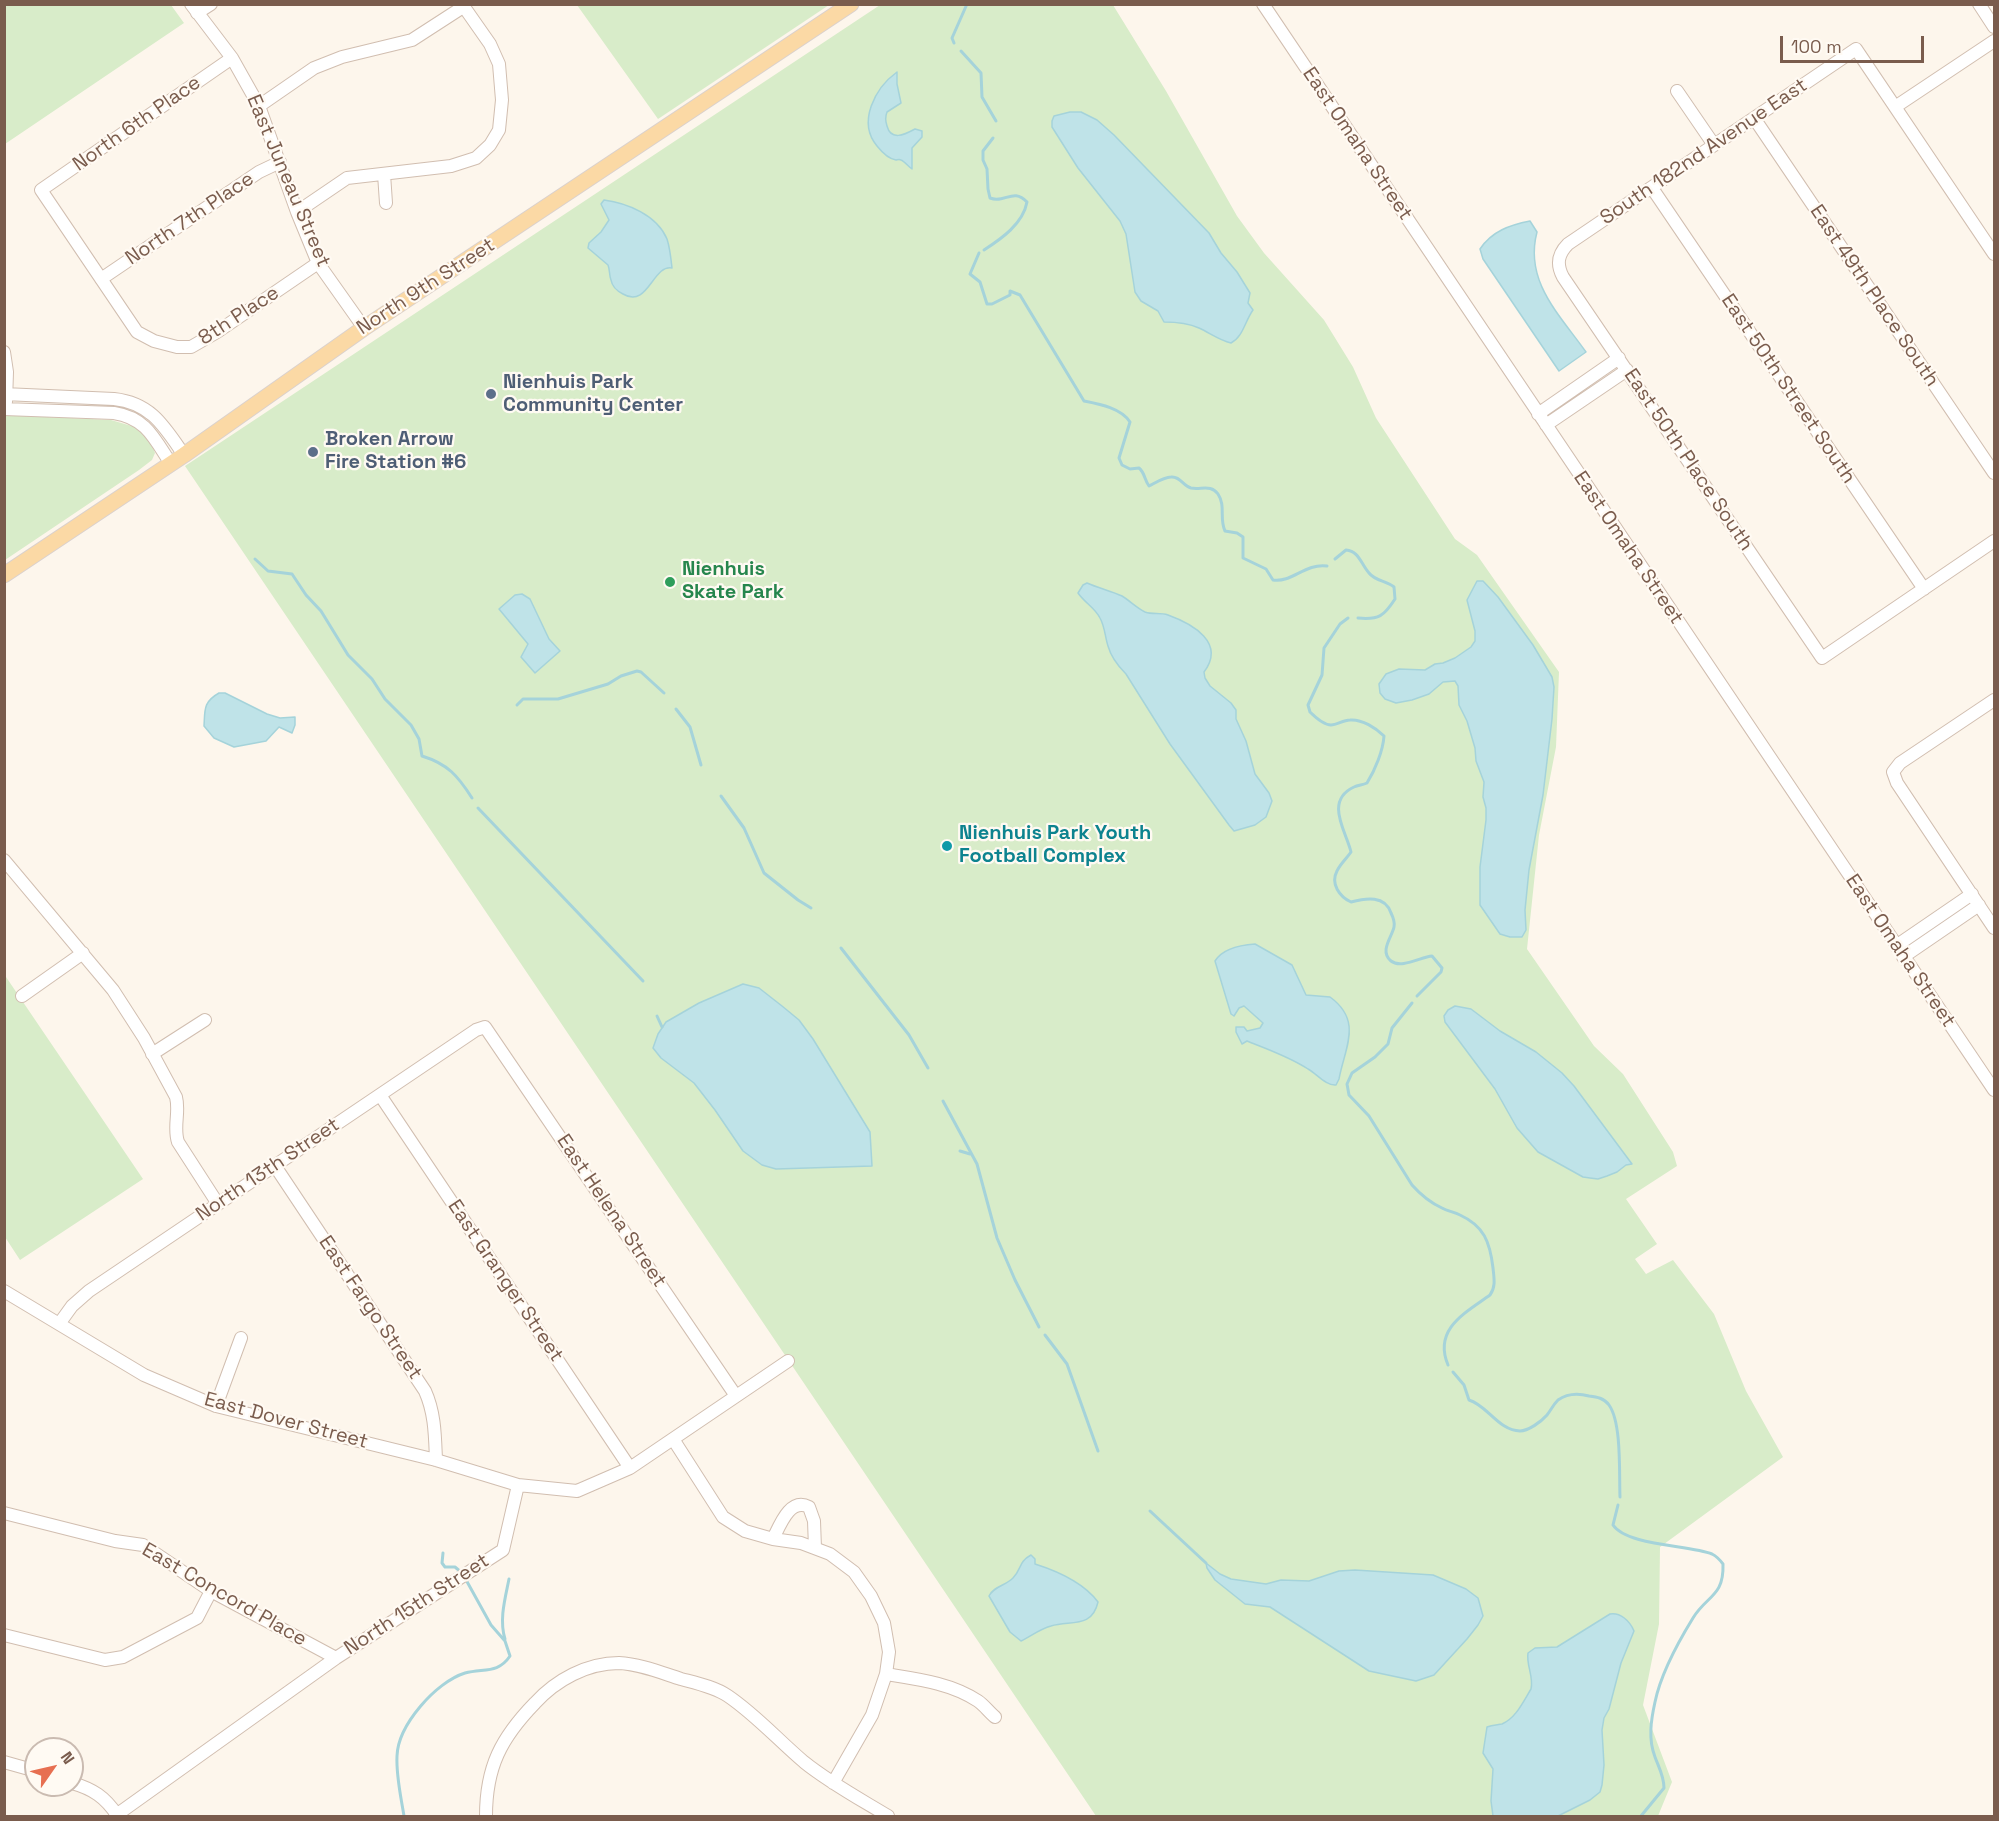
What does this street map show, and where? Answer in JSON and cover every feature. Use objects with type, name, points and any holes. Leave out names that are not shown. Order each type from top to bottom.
[{"type":"main road","name":"North 9th Street","points":[[4,575],[177,459],[364,328],[851,4]]},
{"type":"street","points":[[194,9],[211,4]]},
{"type":"street","name":"East Omaha Street","points":[[1263,4],[1995,1090]]},
{"type":"street","points":[[1979,4],[1995,27]]},
{"type":"street","points":[[259,106],[314,68],[342,57],[412,40],[462,6],[490,44],[499,64],[502,100],[499,130],[490,145],[476,159],[451,166],[347,178],[297,212]]},
{"type":"street","name":"East Juneau Street","points":[[194,9],[232,58],[259,106],[318,263],[364,328]]},
{"type":"street","points":[[1995,41],[1895,107],[1995,254]]},
{"type":"street","name":"South 182nd Avenue East","points":[[1558,261],[1561,252],[1568,244],[1856,49],[1895,107]]},
{"type":"street","name":"North 6th Place","points":[[100,279],[41,190],[232,58]]},
{"type":"street","points":[[1677,91],[1714,145]]},
{"type":"street","name":"East 49th Place South","points":[[1754,118],[1995,472]]},
{"type":"street","name":"North 7th Place","points":[[100,279],[260,172],[280,162]]},
{"type":"street","points":[[384,174],[386,203]]},
{"type":"street","name":"East 50th Street South","points":[[1652,188],[1924,590]]},
{"type":"street","name":"East 50th Place South","points":[[1558,261],[1563,277],[1822,658],[1924,590]]},
{"type":"street","name":"8th Place","points":[[100,279],[137,332],[154,341],[177,347],[191,347],[217,332],[318,263]]},
{"type":"street","points":[[4,352],[7,372],[5,409],[114,414],[130,417],[147,429],[177,459]]},
{"type":"street","points":[[1538,414],[1619,358]]},
{"type":"street","points":[[1546,425],[1627,370]]},
{"type":"street","points":[[5,394],[130,401],[153,415],[177,459]]},
{"type":"street","points":[[1924,590],[1995,541]]},
{"type":"street","points":[[1993,704],[1900,764],[1893,772],[1897,783],[1995,928]]},
{"type":"street","points":[[4,860],[117,995],[176,1097],[178,1109],[175,1131],[178,1142],[218,1204]]},
{"type":"street","points":[[1896,946],[1972,894]]},
{"type":"street","points":[[1904,957],[1979,905]]},
{"type":"street","points":[[22,996],[83,953]]},
{"type":"street","points":[[153,1054],[205,1020]]},
{"type":"street","name":"North 13th Street","points":[[59,1324],[81,1296],[476,1030],[486,1027]]},
{"type":"street","name":"East Helena Street","points":[[486,1027],[736,1396]]},
{"type":"street","name":"East Granger Street","points":[[380,1095],[630,1467]]},
{"type":"street","name":"East Fargo Street","points":[[275,1166],[425,1391],[431,1403],[434,1419],[436,1460]]},
{"type":"street","name":"East Dover Street","points":[[6,1295],[144,1375],[216,1406],[436,1460],[518,1485]]},
{"type":"street","points":[[216,1406],[241,1338]]},
{"type":"street","points":[[518,1485],[577,1491],[630,1467],[788,1361]]},
{"type":"street","points":[[673,1438],[723,1517],[746,1531],[773,1539],[801,1543],[830,1554],[854,1572],[871,1596],[884,1623],[889,1652],[886,1674],[872,1715],[833,1784]]},
{"type":"street","name":"North 15th Street","points":[[116,1816],[336,1658],[503,1550],[518,1485]]},
{"type":"street","points":[[773,1539],[789,1510],[794,1506],[804,1504],[809,1507],[814,1521],[815,1548]]},
{"type":"street","name":"East Concord Place","points":[[4,1513],[115,1541],[143,1545],[211,1591],[336,1658]]},
{"type":"street","points":[[4,1635],[105,1660],[123,1657],[197,1618],[211,1591]]},
{"type":"street","points":[[486,1816],[486,1794],[495,1760],[514,1725],[544,1693],[565,1677],[592,1667],[619,1663],[650,1670],[726,1694],[754,1716],[804,1762],[833,1784],[888,1816]]},
{"type":"street","points":[[886,1674],[928,1681],[956,1690],[979,1701],[995,1718]]},
{"type":"street","points":[[4,1761],[24,1767]]},
{"type":"street","points":[[84,1787],[98,1792],[116,1816]]},
{"type":"green space","points":[[5,4],[171,5],[184,23],[5,144]]},
{"type":"green space","points":[[577,5],[829,5],[658,119]]},
{"type":"green space","points":[[880,5],[1113,5],[1166,91],[1237,216],[1264,253],[1324,320],[1353,367],[1376,418],[1455,539],[1477,555],[1559,672],[1556,747],[1539,835],[1527,949],[1594,1046],[1623,1074],[1673,1152],[1677,1166],[1626,1199],[1657,1244],[1635,1259],[1646,1274],[1673,1260],[1714,1314],[1746,1391],[1783,1457],[1660,1547],[1659,1624],[1643,1705],[1672,1782],[1658,1816],[1096,1816],[185,466]]},
{"type":"green space","points":[[4,415],[111,420],[135,427],[153,447],[155,453],[152,460],[139,470],[5,560]]},
{"type":"green space","points":[[4,974],[143,1179],[20,1260],[5,1237]]},
{"type":"water","points":[[897,72],[901,103],[887,112],[886,120],[889,131],[895,135],[902,135],[915,129],[922,131],[922,137],[912,148],[912,169],[902,161],[893,159],[883,152],[871,137],[869,127],[871,106],[876,96]]},
{"type":"water","points":[[1081,112],[1097,120],[1114,135],[1209,233],[1221,253],[1237,272],[1250,293],[1248,303],[1253,310],[1241,333],[1231,343],[1191,325],[1164,322],[1158,311],[1141,301],[1135,292],[1126,234],[1120,221],[1078,168],[1052,127],[1054,116]]},
{"type":"water","points":[[604,200],[631,207],[649,217],[667,239],[672,268],[660,272],[639,296],[632,297],[617,290],[612,282],[608,265],[588,248],[589,243],[601,232],[609,220],[601,204]]},
{"type":"water","points":[[1530,221],[1537,232],[1534,250],[1535,266],[1546,296],[1586,352],[1559,371],[1483,259],[1480,249],[1502,230]]},
{"type":"water","points":[[1477,581],[1483,581],[1498,597],[1533,645],[1552,677],[1554,687],[1543,795],[1529,870],[1525,910],[1526,930],[1522,937],[1500,934],[1480,905],[1480,867],[1486,820],[1484,782],[1476,761],[1475,748],[1467,721],[1459,705],[1458,686],[1455,681],[1443,682],[1429,694],[1396,703],[1385,699],[1380,693],[1379,684],[1386,674],[1399,669],[1425,670],[1435,664],[1455,658],[1471,647],[1475,641],[1475,631],[1467,600]]},
{"type":"water","points":[[1087,583],[1122,596],[1145,612],[1165,614],[1178,619],[1204,636],[1211,652],[1210,662],[1204,672],[1205,678],[1210,686],[1236,710],[1236,719],[1246,741],[1255,774],[1272,801],[1266,817],[1255,825],[1234,831],[1229,825],[1170,744],[1126,674],[1113,658],[1100,618],[1078,593]]},
{"type":"water","points":[[522,594],[530,599],[549,639],[560,651],[535,673],[521,657],[528,644],[499,609],[515,595]]},
{"type":"water","points":[[219,693],[225,693],[267,714],[280,718],[295,717],[292,733],[279,727],[266,741],[234,747],[214,738],[204,726],[205,711],[207,703]]},
{"type":"water","points":[[1255,944],[1292,965],[1306,995],[1330,997],[1346,1015],[1349,1035],[1336,1085],[1325,1082],[1301,1065],[1278,1054],[1247,1041],[1242,1044],[1236,1027],[1244,1027],[1247,1031],[1260,1028],[1263,1023],[1244,1006],[1239,1008],[1234,1016],[1231,1014],[1215,961],[1227,950]]},
{"type":"water","points":[[743,984],[759,988],[782,1006],[799,1020],[813,1039],[870,1132],[872,1166],[776,1169],[762,1165],[743,1151],[694,1083],[661,1058],[653,1048],[666,1022],[699,1003]]},
{"type":"water","points":[[1455,1006],[1471,1009],[1500,1031],[1536,1052],[1562,1073],[1632,1164],[1598,1179],[1590,1178],[1583,1177],[1538,1152],[1517,1128],[1495,1089],[1445,1022],[1444,1016]]},
{"type":"water","points":[[1031,1555],[1035,1559],[1035,1564],[1070,1579],[1098,1602],[1095,1611],[1086,1620],[1047,1627],[1021,1641],[1010,1632],[989,1596],[1013,1578],[1024,1560]]},
{"type":"water","points":[[1206,1563],[1231,1579],[1266,1584],[1281,1580],[1309,1581],[1339,1571],[1355,1570],[1433,1575],[1466,1589],[1478,1598],[1483,1616],[1467,1639],[1434,1675],[1416,1681],[1369,1671],[1270,1607],[1245,1604],[1215,1580]]},
{"type":"water","points":[[1610,1614],[1617,1614],[1624,1618],[1634,1631],[1621,1663],[1609,1709],[1604,1718],[1602,1730],[1604,1765],[1600,1792],[1590,1800],[1558,1816],[1493,1816],[1491,1801],[1493,1769],[1483,1753],[1487,1727],[1502,1724],[1511,1718],[1531,1689],[1528,1653],[1535,1648],[1557,1647]]},
{"type":"waterway","points":[[954,43],[952,38],[967,4]]},
{"type":"waterway","points":[[961,51],[981,73],[982,97],[996,121]]},
{"type":"waterway","points":[[984,250],[1016,224],[1027,202],[1017,196],[990,198],[983,151],[993,138]]},
{"type":"waterway","points":[[979,253],[970,274],[980,282],[987,304],[992,304],[1010,295],[1010,291],[1020,295],[1084,401],[1115,410],[1130,422],[1119,458],[1122,465],[1130,469],[1139,468],[1149,486],[1165,478],[1174,477],[1191,488],[1209,488],[1215,491],[1222,503],[1222,522],[1225,531],[1237,533],[1243,537],[1243,558],[1266,569],[1273,580],[1286,579],[1312,567],[1327,566]]},
{"type":"waterway","points":[[1335,559],[1346,550],[1350,551],[1357,555],[1372,576],[1394,587],[1395,599],[1384,613],[1371,618],[1358,618]]},
{"type":"waterway","points":[[255,559],[268,571],[292,574],[306,595],[321,611],[348,655],[372,679],[385,699],[411,725],[419,739],[422,756],[446,767],[462,783],[472,798]]},
{"type":"waterway","points":[[1348,618],[1340,624],[1324,648],[1322,675],[1308,705],[1310,712],[1328,725],[1355,720],[1373,727],[1384,736],[1378,760],[1367,783],[1354,787],[1340,800],[1339,817],[1351,852],[1337,871],[1335,885],[1343,897],[1351,902],[1374,899],[1388,907],[1394,923],[1386,948],[1391,961],[1400,964],[1432,956],[1442,968],[1441,972],[1417,996]]},
{"type":"waterway","points":[[517,705],[523,699],[558,699],[608,684],[621,676],[637,671],[664,693]]},
{"type":"waterway","points":[[676,709],[690,727],[701,765]]},
{"type":"waterway","points":[[721,796],[744,828],[764,873],[811,908]]},
{"type":"waterway","points":[[478,808],[643,981]]},
{"type":"waterway","points":[[841,948],[909,1035],[928,1068]]},
{"type":"waterway","points":[[1412,1003],[1392,1028],[1388,1044],[1375,1057],[1352,1073],[1347,1084],[1349,1095],[1369,1116],[1412,1185],[1434,1204],[1475,1224],[1488,1243],[1493,1268],[1493,1289],[1490,1295],[1454,1323],[1448,1332],[1444,1352],[1448,1365]]},
{"type":"waterway","points":[[657,1016],[662,1027]]},
{"type":"waterway","points":[[943,1101],[977,1164],[997,1238],[1039,1327]]},
{"type":"waterway","points":[[960,1151],[970,1154]]},
{"type":"waterway","points":[[1045,1335],[1067,1364],[1098,1451]]},
{"type":"waterway","points":[[1453,1372],[1464,1385],[1469,1400],[1482,1407],[1499,1423],[1513,1430],[1523,1431],[1534,1426],[1547,1415],[1558,1400],[1566,1396],[1581,1394],[1598,1397],[1605,1401],[1613,1413],[1616,1424],[1620,1497]]},
{"type":"waterway","points":[[1618,1505],[1613,1525],[1620,1532],[1645,1541],[1712,1554],[1723,1564],[1723,1575],[1718,1590],[1698,1610],[1661,1680],[1651,1723],[1651,1736],[1664,1788],[1641,1816]]},
{"type":"waterway","points":[[1150,1511],[1206,1563]]},
{"type":"waterway","points":[[443,1553],[442,1563],[445,1567],[455,1567],[462,1573]]},
{"type":"waterway","points":[[404,1816],[397,1756],[399,1744],[411,1718],[442,1685],[465,1673],[501,1666],[510,1656],[505,1641],[491,1625],[465,1578]]},
{"type":"waterway","points":[[505,1639],[503,1617],[509,1579]]},
{"type":"place","name":"Nienhuis Park Community Center","points":[[491,394]]},
{"type":"place","name":"Broken Arrow Fire Station #6","points":[[313,452]]},
{"type":"place","name":"Nienhuis Skate Park","points":[[670,582]]},
{"type":"place","name":"Nienhuis Park Youth Football Complex","points":[[947,846]]}]
